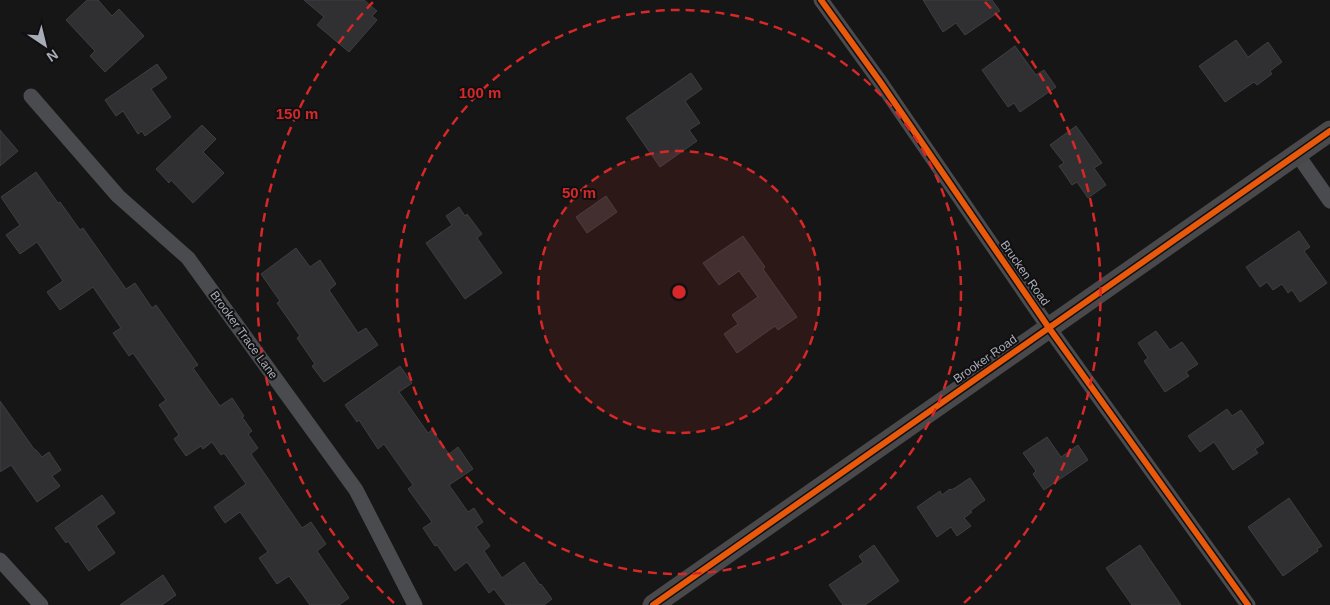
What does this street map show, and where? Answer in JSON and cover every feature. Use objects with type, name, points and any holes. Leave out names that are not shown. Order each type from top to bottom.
[{"type":"street","name":"Brucken Road","points":[[821,0],[881,83],[1049,328],[1248,605]]},
{"type":"street","name":"Brooker Trace Lane","points":[[31,96],[118,196],[188,258],[356,490],[415,605]]},
{"type":"street","name":"Brooker Road","points":[[652,605],[1330,131]]},
{"type":"street","points":[[1297,154],[1330,201]]},
{"type":"street","points":[[0,560],[41,605]]},
{"type":"building","points":[[87,0],[98,0],[112,16],[119,9],[144,36],[105,72],[90,56],[95,51],[66,20]]},
{"type":"building","points":[[304,0],[364,0],[377,11],[372,16],[377,20],[349,52],[317,25],[324,17]]},
{"type":"building","points":[[923,0],[992,0],[1000,11],[965,35],[956,23],[943,32]]},
{"type":"building","points":[[1236,40],[1248,57],[1268,42],[1282,62],[1270,71],[1272,74],[1257,85],[1254,82],[1225,102],[1199,66]]},
{"type":"building","points":[[1015,46],[1036,75],[1044,70],[1056,87],[1020,112],[1014,103],[1008,107],[982,70]]},
{"type":"building","points":[[157,64],[167,78],[151,89],[171,117],[145,136],[142,131],[138,134],[123,111],[116,116],[105,100]]},
{"type":"building","points":[[691,73],[702,89],[685,101],[700,123],[689,130],[697,141],[660,167],[626,118]]},
{"type":"building","points":[[202,125],[216,139],[203,152],[224,173],[193,203],[171,180],[169,183],[156,169]]},
{"type":"building","points":[[1076,126],[1102,163],[1094,168],[1106,185],[1088,198],[1077,182],[1072,185],[1059,166],[1064,163],[1050,145]]},
{"type":"building","points":[[0,130],[18,151],[0,166]]},
{"type":"building","points":[[36,172],[80,230],[83,228],[126,289],[135,283],[152,308],[156,305],[198,365],[193,368],[220,406],[232,398],[252,431],[248,434],[258,448],[251,454],[302,528],[311,522],[326,544],[317,551],[349,598],[339,605],[310,605],[289,576],[277,584],[259,558],[268,552],[240,512],[225,523],[214,507],[246,484],[224,453],[221,455],[212,442],[203,449],[201,446],[186,456],[174,439],[179,435],[159,405],[166,400],[133,353],[129,356],[113,333],[121,328],[93,287],[60,310],[47,292],[63,281],[37,242],[20,254],[6,235],[20,225],[1,197]]},
{"type":"building","points":[[606,196],[617,212],[587,233],[576,217]]},
{"type":"building","points":[[459,207],[465,216],[467,214],[482,234],[477,238],[502,273],[465,299],[426,243],[452,225],[446,216]]},
{"type":"building","points":[[1299,231],[1310,247],[1304,251],[1327,283],[1300,302],[1292,290],[1288,293],[1282,284],[1273,290],[1267,282],[1260,287],[1246,267]]},
{"type":"building","points":[[743,236],[765,267],[763,269],[797,317],[778,330],[775,326],[737,353],[724,334],[738,324],[732,315],[758,297],[739,271],[719,285],[703,263]]},
{"type":"building","points":[[296,248],[310,267],[320,260],[336,284],[329,290],[358,333],[366,328],[378,345],[324,382],[312,366],[315,364],[297,338],[300,336],[277,303],[280,301],[261,274]]},
{"type":"building","points":[[1156,331],[1170,350],[1182,342],[1198,364],[1186,372],[1189,376],[1165,392],[1144,361],[1148,358],[1138,343]]},
{"type":"building","points":[[400,366],[412,383],[399,392],[428,433],[432,430],[449,454],[458,447],[473,469],[449,485],[468,512],[474,508],[483,522],[476,527],[490,546],[484,551],[502,578],[524,562],[552,599],[544,605],[506,605],[494,589],[489,593],[467,562],[455,571],[423,528],[432,522],[408,489],[413,485],[384,444],[378,449],[359,420],[357,422],[345,405]]},
{"type":"building","points":[[0,401],[34,449],[42,457],[49,452],[61,470],[52,476],[60,486],[37,502],[11,465],[0,472]]},
{"type":"building","points":[[1227,409],[1232,416],[1241,410],[1264,443],[1255,449],[1258,453],[1233,470],[1214,442],[1200,452],[1188,436]]},
{"type":"building","points":[[1047,437],[1061,457],[1078,445],[1088,460],[1044,490],[1033,474],[1036,471],[1023,453]]},
{"type":"building","points":[[970,478],[985,500],[964,518],[971,526],[957,536],[951,527],[937,537],[917,507],[940,491],[942,495]]},
{"type":"building","points":[[102,495],[115,513],[96,526],[115,553],[89,571],[68,541],[66,543],[55,528]]},
{"type":"building","points":[[1289,498],[1322,546],[1317,549],[1318,551],[1283,576],[1248,527]]},
{"type":"building","points":[[874,545],[899,581],[865,605],[843,605],[829,585],[863,562],[859,556]]},
{"type":"building","points":[[1140,545],[1181,605],[1132,605],[1106,568]]},
{"type":"building","points":[[163,575],[176,595],[162,605],[120,605]]},
{"type":"cycle path","points":[[821,0],[881,83],[1049,328],[1248,605]]},
{"type":"cycle path","points":[[653,605],[1330,131]]}]
